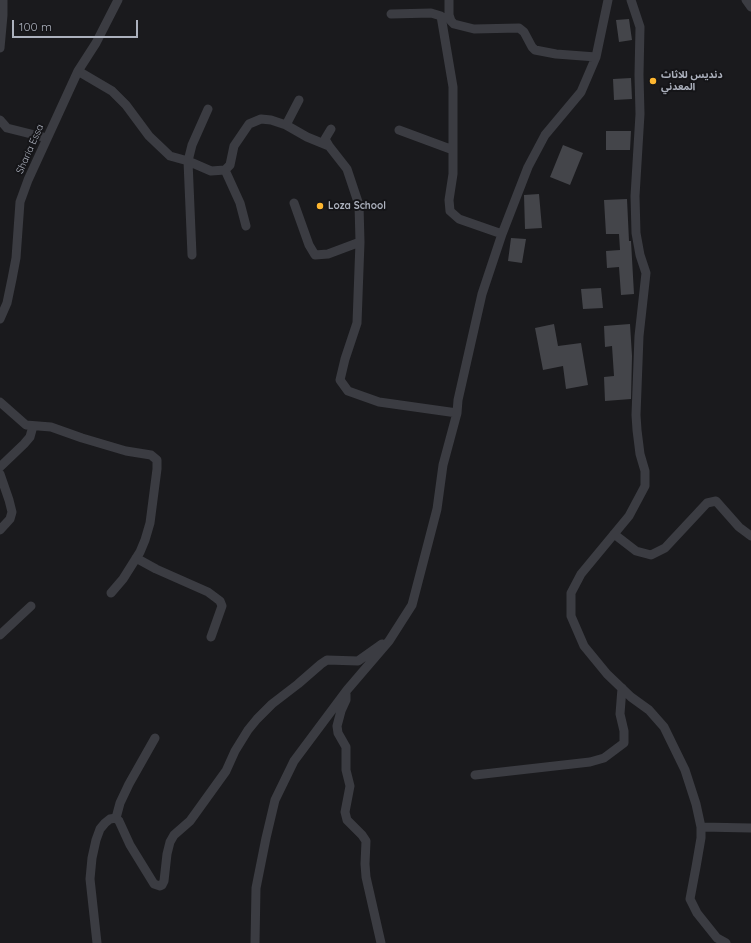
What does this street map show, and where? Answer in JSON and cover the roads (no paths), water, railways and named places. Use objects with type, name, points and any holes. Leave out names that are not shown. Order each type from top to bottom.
[{"type":"street","points":[[0,48],[3,0]]},
{"type":"street","name":"Sharia Essa","points":[[0,319],[7,303],[15,265],[20,202],[28,180],[78,71],[96,43],[118,0]]},
{"type":"street","points":[[449,0],[449,15],[454,24],[474,29],[519,28],[524,32],[529,43],[535,50],[556,54],[596,57]]},
{"type":"street","points":[[254,943],[256,888],[275,800],[294,761],[347,690],[389,641],[412,605],[437,509],[443,465],[457,413],[458,400],[482,294],[502,234],[528,167],[545,135],[581,92],[596,57],[608,0]]},
{"type":"street","points":[[631,0],[640,27],[640,114],[635,196],[636,233],[640,255],[646,273],[639,336],[636,415],[639,446],[645,471],[645,486],[629,516],[581,574],[571,593],[571,616],[584,646],[607,674],[631,697],[649,710],[664,727],[685,770],[696,804],[701,827],[701,838],[690,899],[697,913],[717,938],[726,943]]},
{"type":"street","points":[[746,0],[751,7]]},
{"type":"street","points":[[391,14],[431,13],[441,16],[453,87],[453,174],[449,200],[450,211],[459,219],[502,234]]},
{"type":"street","points":[[78,71],[112,91],[126,104],[149,136],[170,156],[188,161],[211,171],[225,170],[230,166],[234,146],[249,124],[261,119],[271,120],[286,125],[307,137],[329,146]]},
{"type":"street","points":[[286,125],[299,100]]},
{"type":"street","points":[[192,255],[188,161],[192,145],[208,108]]},
{"type":"street","points":[[0,120],[7,128],[47,138]]},
{"type":"street","points":[[331,129],[325,139],[347,169],[359,205],[360,242],[357,323],[345,359],[340,380],[348,391],[379,402],[457,413]]},
{"type":"street","points":[[399,130],[453,150]]},
{"type":"street","points":[[225,170],[240,203],[246,226]]},
{"type":"street","points":[[294,203],[309,246],[315,255],[328,254],[360,242]]},
{"type":"street","points":[[0,402],[26,425],[51,427],[126,451],[151,455],[157,460],[150,523],[145,540],[124,579],[111,593]]},
{"type":"street","points":[[0,466],[30,437],[33,426]]},
{"type":"street","points":[[0,474],[12,512],[10,519],[0,530]]},
{"type":"street","points":[[614,534],[636,551],[651,555],[665,548],[707,503],[716,501],[739,527],[751,536]]},
{"type":"street","points":[[136,558],[156,569],[208,592],[220,601],[222,606],[211,637]]},
{"type":"street","points":[[0,635],[31,606]]},
{"type":"street","points":[[116,818],[119,821],[130,846],[154,884],[160,886],[162,885],[164,881],[167,854],[170,842],[174,835],[190,821],[226,771],[235,751],[257,719],[272,704],[298,684],[320,664],[327,660],[358,661],[378,646],[389,641]]},
{"type":"street","points":[[475,775],[590,762],[604,758],[624,743],[624,731],[620,714],[622,688]]},
{"type":"street","points":[[347,690],[346,700],[337,726],[338,733],[346,747],[346,770],[350,786],[345,812],[347,820],[362,834],[366,841],[366,877],[381,943]]},
{"type":"street","points":[[116,818],[120,803],[129,784],[155,738]]},
{"type":"street","points":[[97,943],[90,879],[92,858],[100,829],[110,819],[116,818]]},
{"type":"street","points":[[701,827],[751,828]]},
{"type":"place","name":"دنديس للاثاث المعدني","points":[[653,81]]},
{"type":"place","name":"Loza School","points":[[320,206]]}]
